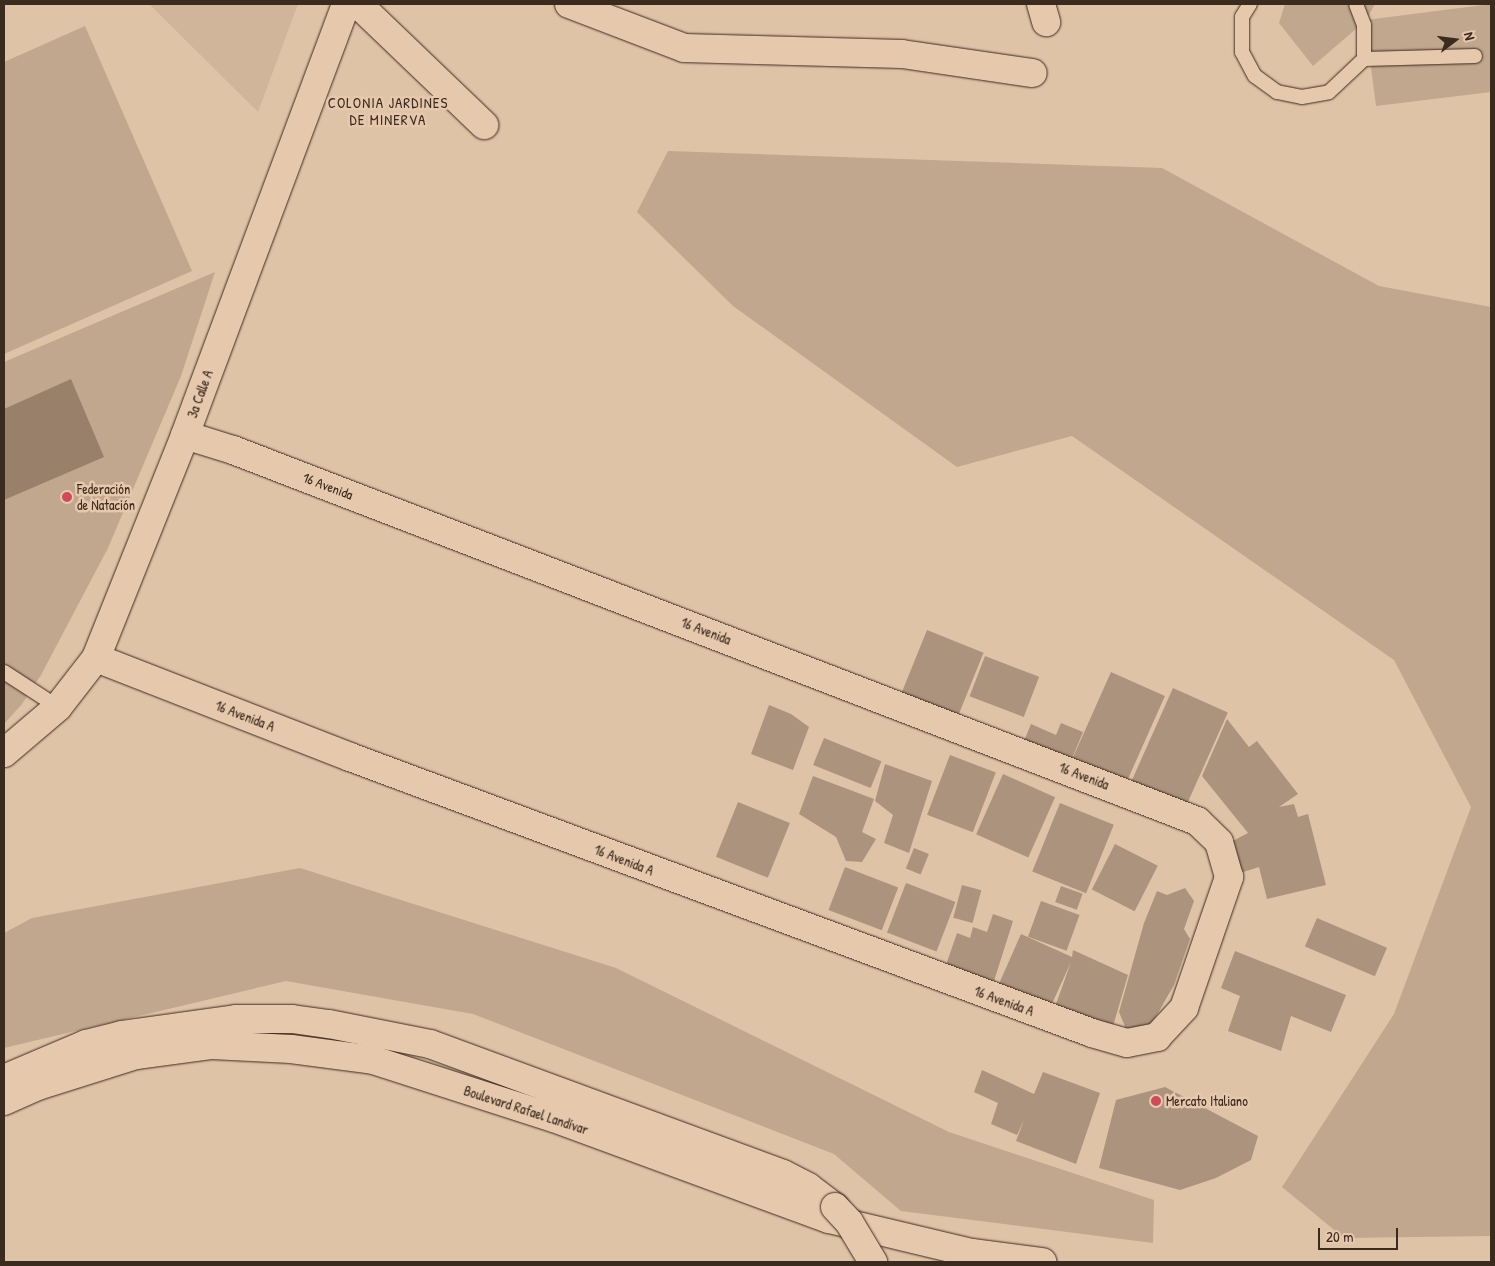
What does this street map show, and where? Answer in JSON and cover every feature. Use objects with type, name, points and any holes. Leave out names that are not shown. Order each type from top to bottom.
[{"type":"street","name":"3a Calle A","points":[[4,753],[58,707],[96,658],[185,435],[346,4]]},
{"type":"street","points":[[358,4],[484,125]]},
{"type":"street","points":[[569,4],[684,48],[902,54],[1034,73]]},
{"type":"street","name":"16 Avenida","points":[[185,435],[233,450],[1197,820],[1219,842],[1229,877],[1184,1008],[1157,1037]]},
{"type":"street","name":"16 Avenida A","points":[[96,658],[636,865],[1092,1033],[1127,1042],[1157,1037]]},
{"type":"street","points":[[4,1079],[86,1044],[130,1033],[236,1019],[310,1021],[430,1044],[791,1178],[835,1207],[849,1222],[873,1262]]},
{"type":"street","name":"Boulevard Rafael Landívar","points":[[4,1101],[38,1086],[136,1055],[212,1045],[291,1049],[373,1060],[554,1118],[830,1219],[972,1253],[1042,1262]]},
{"type":"lane","points":[[1250,4],[1242,17],[1242,52],[1255,76],[1277,92],[1302,97],[1329,92],[1364,59],[1475,56]]},
{"type":"lane","points":[[1356,4],[1364,25],[1364,59]]},
{"type":"lane","points":[[4,672],[58,707]]},
{"type":"shaded area","points":[[149,4],[298,4],[258,112]]},
{"type":"shaded area","points":[[1285,4],[1375,4],[1366,20],[1491,4],[1491,92],[1376,106],[1365,21],[1313,66],[1279,23]]},
{"type":"shaded area","points":[[85,26],[192,271],[4,354],[4,62]]},
{"type":"shaded area","points":[[668,151],[1162,168],[1379,286],[1491,307],[1491,1236],[1344,1238],[1282,1187],[1394,1014],[1471,807],[1394,660],[1072,436],[957,467],[733,306],[637,212]]},
{"type":"shaded area","name":"Federación de Natación","points":[[215,272],[181,376],[108,548],[41,675],[22,704],[4,724],[4,362]]},
{"type":"shaded area","points":[[71,379],[104,457],[4,500],[4,409]]},
{"type":"shaded area","points":[[300,868],[616,968],[949,1132],[1154,1200],[1153,1243],[901,1211],[834,1154],[473,1014],[286,981],[4,1048],[4,933],[32,918]]},
{"type":"building","points":[[927,630],[984,653],[958,716],[902,693]]},
{"type":"building","points":[[985,656],[1039,677],[1024,717],[970,696]]},
{"type":"building","points":[[1111,672],[1165,696],[1125,786],[1071,762]]},
{"type":"building","points":[[1173,688],[1228,712],[1185,809],[1130,785]]},
{"type":"building","points":[[769,705],[791,714],[809,727],[793,770],[751,754]]},
{"type":"building","points":[[1227,719],[1249,747],[1257,741],[1298,794],[1279,807],[1294,804],[1298,817],[1308,814],[1326,885],[1267,899],[1259,867],[1237,874],[1229,843],[1248,833],[1202,776]]},
{"type":"building","points":[[1061,723],[1083,732],[1071,761],[1024,741],[1031,724],[1056,735]]},
{"type":"building","points":[[824,738],[881,761],[871,788],[813,765]]},
{"type":"building","points":[[950,755],[996,773],[973,832],[927,815]]},
{"type":"building","points":[[885,764],[932,781],[909,853],[884,843],[893,815],[875,801]]},
{"type":"building","points":[[1003,774],[1055,797],[1028,857],[976,834]]},
{"type":"building","points":[[813,776],[874,799],[862,832],[876,839],[862,862],[846,861],[836,837],[799,814]]},
{"type":"building","points":[[738,802],[790,823],[768,878],[716,857]]},
{"type":"building","points":[[1060,803],[1114,825],[1086,893],[1032,872]]},
{"type":"building","points":[[1115,844],[1158,866],[1135,911],[1092,889]]},
{"type":"building","points":[[914,848],[929,854],[921,874],[906,868]]},
{"type":"building","points":[[845,867],[898,887],[882,930],[829,910]]},
{"type":"building","points":[[906,883],[955,902],[936,951],[887,932]]},
{"type":"building","points":[[962,885],[981,890],[973,923],[953,918]]},
{"type":"building","points":[[1061,886],[1083,894],[1077,910],[1055,902]]},
{"type":"building","points":[[1185,888],[1194,901],[1184,929],[1190,939],[1174,985],[1143,1039],[1130,1039],[1119,1012],[1144,923],[1157,891],[1167,895]]},
{"type":"building","points":[[1041,901],[1080,915],[1067,951],[1028,937]]},
{"type":"building","points":[[993,914],[1013,921],[994,981],[946,965],[957,933],[970,938],[973,927],[987,932]]},
{"type":"building","points":[[1317,918],[1387,948],[1375,976],[1305,947]]},
{"type":"building","points":[[1021,934],[1072,957],[1073,950],[1128,975],[1111,1033],[1055,1007],[1071,962],[1051,1006],[998,986]]},
{"type":"building","points":[[1235,951],[1346,995],[1331,1032],[1291,1016],[1281,1051],[1228,1031],[1240,996],[1221,988]]},
{"type":"building","points":[[982,1070],[1034,1094],[1043,1072],[1100,1093],[1076,1164],[1016,1141],[1024,1120],[1017,1135],[991,1124],[998,1103],[974,1092]]},
{"type":"building","points":[[1165,1087],[1258,1136],[1251,1160],[1216,1178],[1180,1190],[1099,1168],[1116,1100]]},
{"type":"place","name":"Federación de Natación","points":[[67,497]]},
{"type":"place","name":"Mercato Italiano","points":[[1156,1101]]},
{"type":"district","name":"COLONIA JARDINES DE MINERVA","points":[[388,110]]}]
